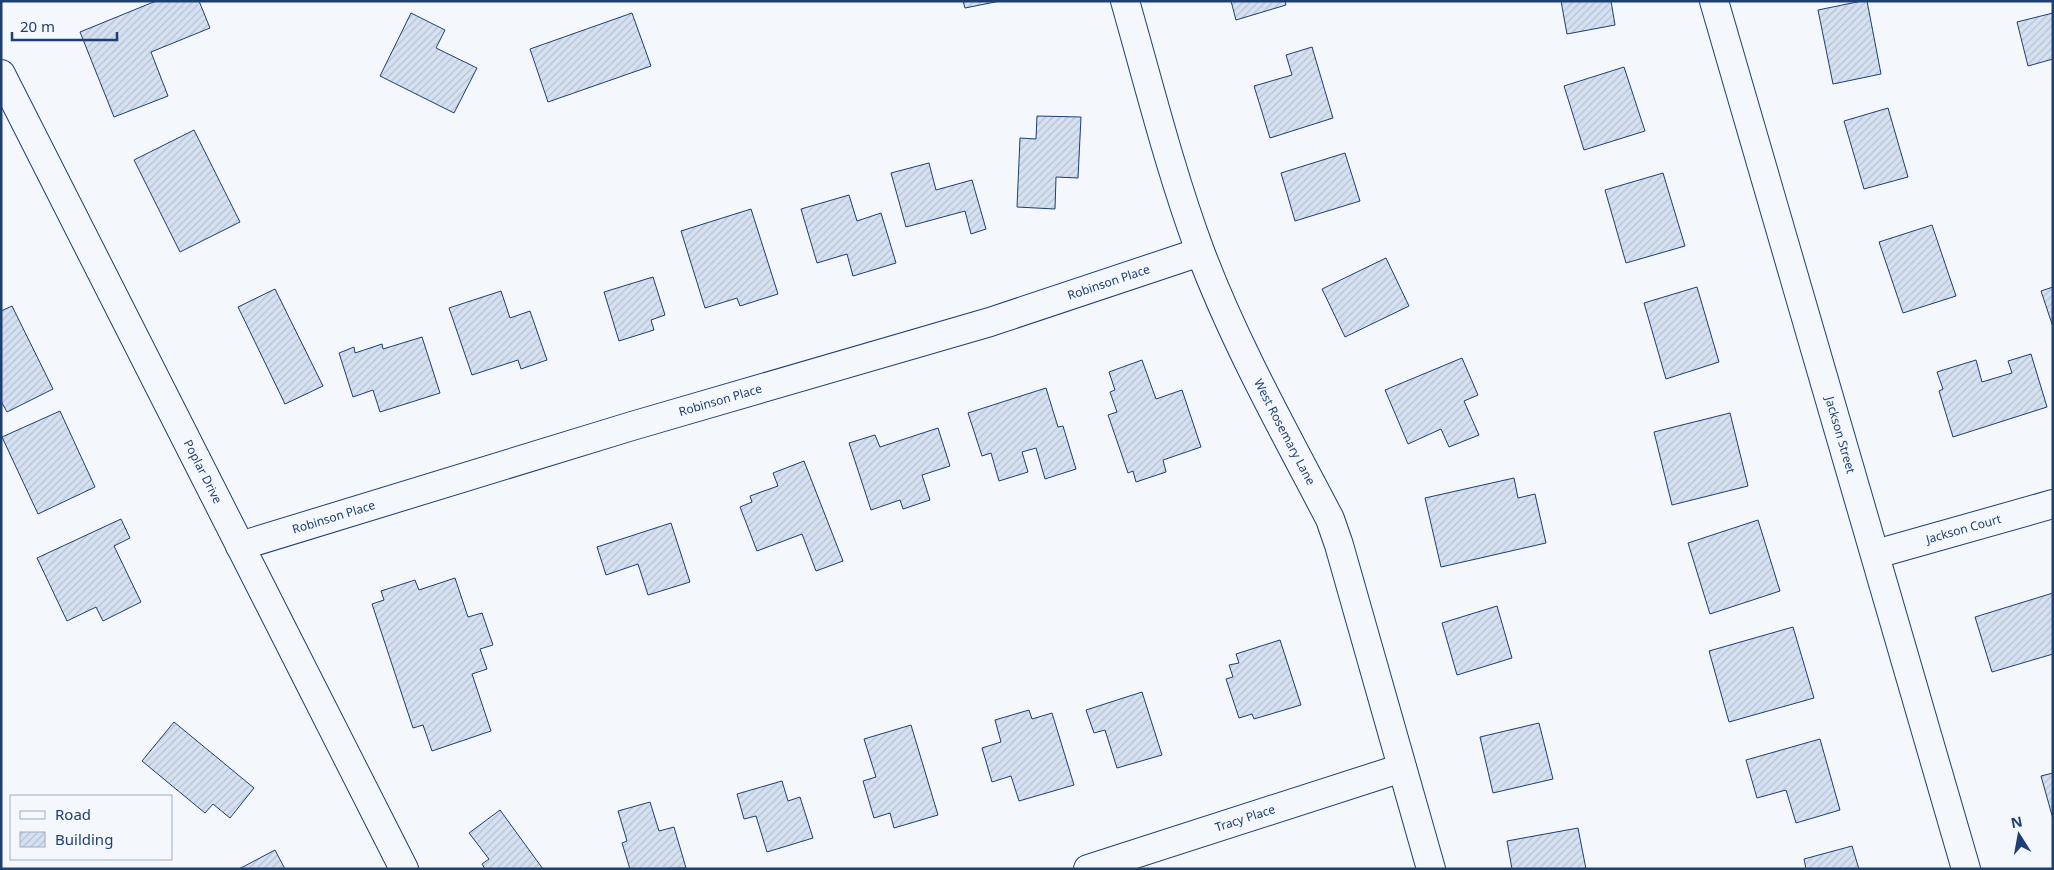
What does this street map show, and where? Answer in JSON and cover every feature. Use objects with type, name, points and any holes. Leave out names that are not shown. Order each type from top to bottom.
[{"type":"street","name":"West Rosemary Lane","points":[[1125,1],[1183,201],[1200,252],[1240,347],[1330,519],[1431,869]]},
{"type":"street","name":"Jackson Street","points":[[1714,1],[1966,869]]},
{"type":"street","name":"Poplar Drive","points":[[1,74],[404,869]]},
{"type":"street","name":"Robinson Place","points":[[240,546],[632,426],[990,322],[1200,252]]},
{"type":"street","name":"Jackson Court","points":[[1876,554],[2053,504]]},
{"type":"street","name":"Tracy Place","points":[[1088,869],[1402,768]]},
{"type":"building","points":[[156,1],[199,1],[210,28],[151,52],[168,96],[114,117],[80,32]]},
{"type":"building","points":[[963,1],[1000,1],[965,8]]},
{"type":"building","points":[[1231,1],[1285,1],[1286,5],[1236,20]]},
{"type":"building","points":[[1561,1],[1611,1],[1615,25],[1567,34]]},
{"type":"building","points":[[1867,1],[1881,74],[1833,84],[1818,10]]},
{"type":"building","points":[[411,13],[445,30],[436,48],[477,68],[454,113],[380,76]]},
{"type":"building","points":[[632,13],[651,66],[548,102],[530,49]]},
{"type":"building","points":[[2053,13],[2053,59],[2028,66],[2017,22]]},
{"type":"building","points":[[1312,47],[1333,118],[1270,138],[1254,86],[1292,75],[1286,55]]},
{"type":"building","points":[[1624,67],[1645,131],[1584,150],[1564,86]]},
{"type":"building","points":[[1888,108],[1908,177],[1864,189],[1844,121]]},
{"type":"building","points":[[1037,116],[1081,117],[1078,178],[1056,177],[1055,209],[1017,207],[1020,138],[1036,139]]},
{"type":"building","points":[[194,130],[240,222],[180,252],[134,160]]},
{"type":"building","points":[[1345,153],[1360,201],[1295,221],[1281,173]]},
{"type":"building","points":[[929,163],[936,190],[972,180],[986,229],[971,234],[965,211],[906,227],[891,173]]},
{"type":"building","points":[[1663,173],[1685,246],[1626,263],[1605,190]]},
{"type":"building","points":[[849,195],[857,221],[881,213],[896,263],[853,276],[847,254],[817,263],[801,209]]},
{"type":"building","points":[[751,209],[778,294],[740,306],[737,298],[705,308],[681,231]]},
{"type":"building","points":[[1932,225],[1956,296],[1903,313],[1879,242]]},
{"type":"building","points":[[1386,258],[1409,306],[1345,337],[1322,289]]},
{"type":"building","points":[[653,277],[665,315],[651,320],[654,330],[619,341],[604,292]]},
{"type":"building","points":[[1697,287],[1719,362],[1666,379],[1644,303]]},
{"type":"building","points":[[2053,287],[2053,327],[2041,291]]},
{"type":"building","points":[[275,289],[323,386],[285,404],[238,307]]},
{"type":"building","points":[[501,291],[510,318],[530,311],[547,360],[521,369],[518,360],[472,375],[449,308]]},
{"type":"building","points":[[12,306],[53,389],[7,412],[1,401],[1,311]]},
{"type":"building","points":[[422,337],[440,393],[380,412],[373,390],[353,397],[339,353],[354,347],[355,353],[382,344],[383,349]]},
{"type":"building","points":[[2031,354],[2047,407],[1953,437],[1939,391],[1943,389],[1937,372],[1976,360],[1982,382],[2012,373],[2008,361]]},
{"type":"building","points":[[1462,358],[1478,395],[1464,401],[1479,435],[1449,447],[1441,429],[1408,444],[1385,390]]},
{"type":"building","points":[[1142,360],[1156,399],[1182,390],[1201,447],[1163,460],[1166,472],[1136,482],[1133,471],[1128,473],[1108,415],[1117,412],[1110,392],[1115,390],[1109,372]]},
{"type":"building","points":[[1046,388],[1058,427],[1063,426],[1076,469],[1045,479],[1036,448],[1022,452],[1028,472],[999,481],[991,453],[982,456],[968,413]]},
{"type":"building","points":[[60,411],[95,487],[38,514],[2,437]]},
{"type":"building","points":[[1730,413],[1748,486],[1672,505],[1654,432]]},
{"type":"building","points":[[938,428],[950,466],[922,475],[930,500],[903,509],[900,500],[871,510],[849,443],[875,435],[880,447]]},
{"type":"building","points":[[804,461],[843,561],[816,571],[802,534],[757,551],[740,507],[752,502],[750,496],[778,486],[773,473]]},
{"type":"building","points":[[1514,478],[1518,498],[1535,494],[1546,543],[1441,567],[1425,498]]},
{"type":"building","points":[[121,519],[130,538],[114,546],[141,602],[103,621],[96,607],[67,621],[37,558]]},
{"type":"building","points":[[1758,520],[1780,591],[1710,614],[1688,543]]},
{"type":"building","points":[[671,523],[690,582],[648,595],[638,564],[606,575],[597,547]]},
{"type":"building","points":[[455,578],[468,617],[482,613],[493,645],[480,649],[487,669],[472,674],[491,731],[432,751],[423,725],[413,728],[372,604],[384,600],[381,591],[415,580],[419,590]]},
{"type":"building","points":[[2053,593],[2053,654],[1992,672],[1975,617]]},
{"type":"building","points":[[1497,606],[1512,658],[1457,675],[1442,623]]},
{"type":"building","points":[[1793,627],[1814,698],[1729,722],[1709,651]]},
{"type":"building","points":[[1280,640],[1301,705],[1254,719],[1252,714],[1239,718],[1226,679],[1233,677],[1229,665],[1239,663],[1236,654]]},
{"type":"building","points":[[1142,692],[1162,755],[1117,768],[1105,730],[1094,733],[1086,710]]},
{"type":"building","points":[[1029,710],[1032,719],[1052,713],[1074,785],[1019,801],[1011,776],[992,782],[982,748],[1001,742],[995,720]]},
{"type":"building","points":[[174,722],[254,788],[230,818],[213,804],[205,813],[142,761]]},
{"type":"building","points":[[1539,723],[1553,779],[1493,793],[1480,737]]},
{"type":"building","points":[[911,725],[938,815],[894,828],[890,813],[874,818],[863,781],[876,777],[864,739]]},
{"type":"building","points":[[1820,739],[1840,810],[1796,823],[1786,790],[1757,798],[1746,760]]},
{"type":"building","points":[[2053,773],[2053,819],[2041,776]]},
{"type":"building","points":[[782,781],[788,801],[800,797],[813,838],[767,852],[756,816],[744,819],[737,794]]},
{"type":"building","points":[[650,802],[659,831],[674,827],[686,868],[630,869],[622,843],[627,841],[618,811]]},
{"type":"building","points":[[500,810],[543,869],[485,869],[482,864],[489,859],[469,833]]},
{"type":"building","points":[[1578,828],[1586,869],[1512,869],[1507,841]]},
{"type":"building","points":[[1852,846],[1859,869],[1806,869],[1804,859]]},
{"type":"building","points":[[275,850],[285,869],[239,869]]}]
